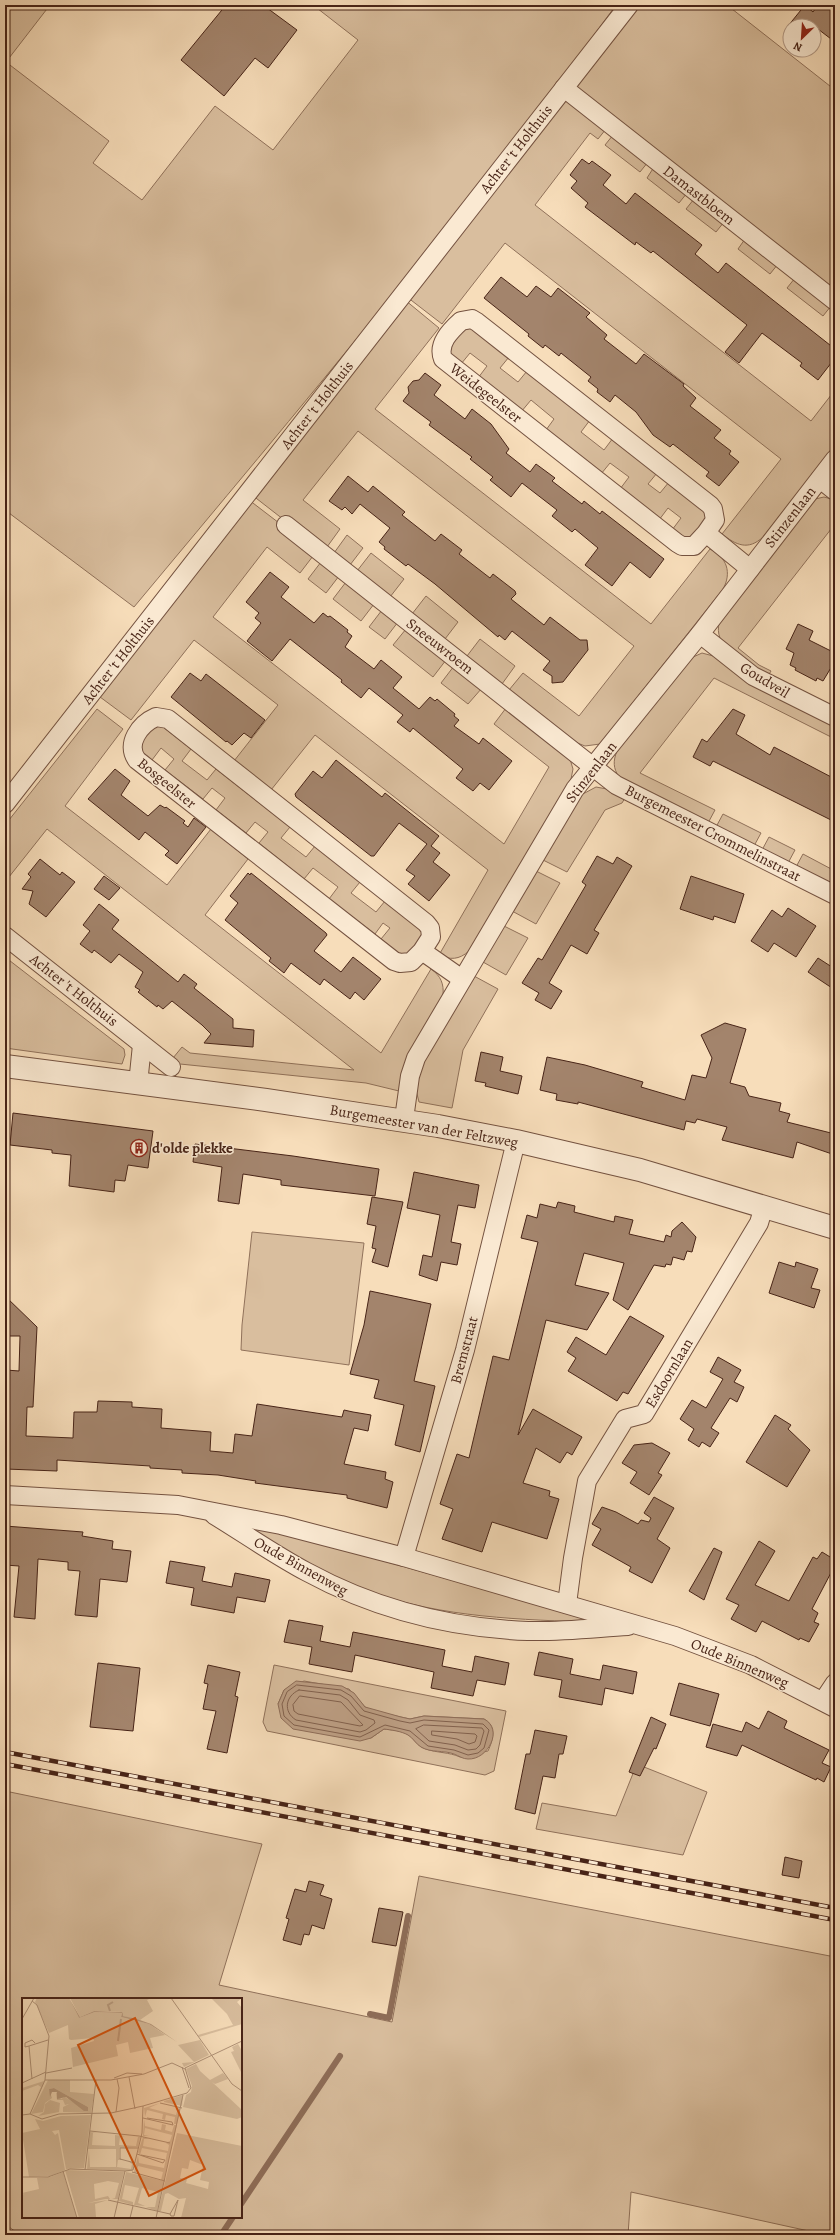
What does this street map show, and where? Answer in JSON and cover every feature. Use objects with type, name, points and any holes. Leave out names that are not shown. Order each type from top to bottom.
[{"type":"street","name":"Achter 't Holthuis","points":[[5,804],[629,5]]},
{"type":"street","name":"Damastbloem","points":[[564,88],[835,301]]},
{"type":"street","name":"Weidegeelster","points":[[472,319],[477,322],[710,505],[713,509],[715,520],[706,533],[694,546],[682,546],[677,544],[443,359],[440,353],[443,341],[461,321],[472,319]]},
{"type":"street","name":"Stinzenlaan","points":[[404,1119],[413,1066],[462,979],[567,801],[700,634],[835,459]]},
{"type":"street","points":[[820,479],[835,491]]},
{"type":"street","name":"Sneeuwroem","points":[[286,525],[594,767]]},
{"type":"street","points":[[706,533],[750,569]]},
{"type":"street","name":"Goudveil","points":[[700,634],[753,676],[835,717]]},
{"type":"street","name":"Bosgeelster","points":[[156,717],[168,719],[426,923],[430,928],[431,937],[422,951],[411,962],[400,963],[394,961],[137,760],[133,754],[132,742],[145,724],[156,717]]},
{"type":"street","name":"Burgemeester Crommelinstraat","points":[[594,767],[624,790],[835,895]]},
{"type":"street","name":"Achter 't Holthuis","points":[[5,936],[171,1067]]},
{"type":"street","points":[[422,951],[462,979]]},
{"type":"street","points":[[138,1084],[142,1045]]},
{"type":"street","name":"Burgemeester van der Feltzweg","points":[[5,1066],[404,1119],[516,1141],[640,1170],[835,1228]]},
{"type":"street","name":"Bremstraat","points":[[404,1557],[465,1350],[516,1141]]},
{"type":"street","name":"Esdoornlaan","points":[[567,1604],[573,1558],[587,1481],[625,1419],[644,1414],[759,1223],[764,1206]]},
{"type":"street","name":"Oude Binnenweg","points":[[5,1495],[142,1502],[204,1509],[281,1525],[404,1557],[641,1625],[726,1654],[775,1676],[829,1705]]},
{"type":"street","name":"Oude Binnenweg","points":[[204,1509],[306,1572],[364,1599],[405,1612],[453,1623],[508,1630],[562,1630],[641,1625]]},
{"type":"street","points":[[829,1705],[835,1683]]},
{"type":"shaded area","points":[[5,5],[50,5],[6,62],[109,141],[93,163],[142,200],[215,106],[273,150],[358,40],[313,5],[616,5],[559,82],[441,235],[134,607],[5,510]]},
{"type":"shaded area","points":[[634,5],[727,5],[782,48],[782,58],[794,58],[835,90],[835,291],[572,86]]},
{"type":"shaded area","points":[[564,96],[606,129],[598,139],[590,133],[535,205],[811,421],[835,390],[835,445],[763,537],[752,544],[742,545],[732,541],[722,534],[781,459],[505,243],[442,324],[407,297]]},
{"type":"shaded area","points":[[613,135],[648,162],[640,172],[605,145]]},
{"type":"shaded area","points":[[654,167],[687,193],[679,203],[647,178]]},
{"type":"shaded area","points":[[694,199],[724,222],[716,232],[686,209]]},
{"type":"shaded area","points":[[745,239],[778,264],[770,274],[738,249]]},
{"type":"shaded area","points":[[795,278],[831,306],[823,316],[787,288]]},
{"type":"shaded area","points":[[405,300],[439,328],[375,409],[651,624],[710,549],[716,552],[724,561],[727,577],[723,589],[600,744],[585,746],[575,742],[509,690],[523,673],[579,716],[634,646],[358,431],[303,500],[340,529],[327,547],[288,523],[252,495]]},
{"type":"shaded area","points":[[469,328],[472,328],[509,357],[500,368],[518,382],[527,371],[590,420],[581,432],[604,450],[613,438],[657,473],[648,484],[660,493],[669,482],[704,510],[707,520],[689,540],[672,530],[681,518],[668,508],[659,520],[620,489],[629,477],[610,463],[601,474],[546,430],[554,419],[531,400],[521,412],[478,378],[487,366],[470,353],[461,364],[450,354],[452,346],[458,335]]},
{"type":"shaded area","points":[[824,497],[835,500],[835,524],[738,648],[759,665],[771,671],[768,676],[734,654],[723,643],[718,630],[719,623],[815,499]]},
{"type":"shaded area","points":[[249,500],[283,526],[313,556],[300,573],[267,547],[213,617],[504,844],[549,767],[494,724],[506,708],[570,759],[573,769],[571,779],[469,951],[458,958],[447,958],[439,955],[488,870],[315,735],[271,790],[234,761],[278,705],[194,640],[131,720],[96,694]]},
{"type":"shaded area","points":[[347,535],[363,548],[350,565],[334,553]]},
{"type":"shaded area","points":[[371,553],[404,579],[390,597],[357,571]]},
{"type":"shaded area","points":[[321,562],[339,576],[326,593],[308,579]]},
{"type":"shaded area","points":[[346,582],[374,604],[361,621],[333,599]]},
{"type":"shaded area","points":[[426,596],[458,622],[445,639],[412,614]]},
{"type":"shaded area","points":[[382,610],[398,622],[385,639],[369,627]]},
{"type":"shaded area","points":[[406,629],[446,660],[433,677],[393,645]]},
{"type":"shaded area","points":[[480,639],[515,666],[502,684],[467,656]]},
{"type":"shaded area","points":[[702,653],[717,657],[835,725],[835,739],[714,678],[640,773],[715,810],[708,823],[619,777],[614,764],[617,751],[686,662]]},
{"type":"shaded area","points":[[454,666],[482,688],[468,704],[441,683]]},
{"type":"shaded area","points":[[97,709],[123,729],[65,806],[167,885],[211,829],[248,859],[205,915],[381,1053],[431,969],[437,974],[443,987],[443,995],[407,1057],[399,1091],[366,1083],[180,1064],[173,1058],[182,1047],[190,1053],[354,1070],[47,829],[5,882],[5,825]]},
{"type":"shaded area","points":[[157,726],[163,727],[191,749],[182,761],[207,780],[216,769],[290,827],[281,838],[306,857],[315,846],[360,882],[351,893],[376,912],[385,901],[420,928],[422,935],[416,945],[408,954],[400,954],[381,939],[390,928],[383,923],[375,934],[329,899],[338,887],[313,868],[304,879],[259,843],[268,832],[255,822],[246,833],[216,810],[225,798],[212,788],[203,799],[165,770],[174,759],[161,748],[152,760],[141,751],[140,744],[151,729]]},
{"type":"shaded area","points":[[596,787],[607,789],[625,798],[622,803],[605,810],[567,872],[543,860],[581,795]]},
{"type":"shaded area","points":[[723,814],[761,833],[754,846],[716,827]]},
{"type":"shaded area","points":[[769,837],[795,850],[788,863],[762,850]]},
{"type":"shaded area","points":[[803,854],[835,871],[835,888],[796,867]]},
{"type":"shaded area","points":[[536,871],[560,883],[536,924],[512,911]]},
{"type":"shaded area","points":[[504,926],[528,938],[506,975],[483,962]]},
{"type":"shaded area","points":[[5,957],[124,1049],[125,1055],[122,1064],[5,1048]]},
{"type":"shaded area","points":[[474,976],[498,989],[463,1050],[452,1108],[419,1102],[416,1090],[422,1065]]},
{"type":"shaded area","points":[[252,1232],[364,1243],[349,1365],[241,1350],[242,1325]]},
{"type":"shaded area","points":[[251,1528],[294,1536],[584,1617],[584,1622],[468,1614],[411,1604],[355,1586],[328,1574]]},
{"type":"shaded area","points":[[274,1665],[506,1711],[494,1771],[485,1775],[267,1731],[263,1722]],"holes":[[[304,1681],[349,1689],[365,1707],[373,1711],[410,1719],[424,1716],[484,1719],[491,1725],[493,1734],[488,1751],[460,1757],[423,1748],[409,1735],[396,1730],[384,1729],[371,1738],[278,1704],[284,1690]]]},
{"type":"shaded area","points":[[639,1765],[707,1792],[683,1855],[536,1829],[542,1803],[616,1816],[634,1771]]},
{"type":"shaded area","points":[[5,1791],[262,1844],[219,1985],[392,2022],[419,1876],[835,1957],[835,2235],[827,2235],[631,2192],[628,2235],[20,2235],[5,2224]]},
{"type":"water","points":[[296,1681],[342,1686],[354,1693],[365,1707],[410,1719],[424,1716],[484,1719],[490,1724],[493,1730],[491,1743],[482,1755],[468,1759],[450,1753],[425,1749],[419,1746],[408,1735],[393,1730],[384,1729],[371,1738],[360,1741],[293,1729],[281,1718],[278,1704],[284,1690]]},
{"type":"building","points":[[226,5],[263,5],[297,30],[268,68],[255,58],[224,96],[181,60]]},
{"type":"building","points":[[805,5],[813,12],[818,5],[835,5],[835,42],[822,32],[822,18],[794,18]]},
{"type":"building","points":[[582,159],[589,164],[592,161],[611,175],[603,185],[626,204],[635,193],[702,245],[695,254],[718,273],[726,263],[835,349],[835,358],[818,380],[800,366],[802,363],[762,333],[739,363],[725,352],[747,325],[653,251],[651,253],[636,242],[635,245],[585,207],[588,203],[571,188],[577,181],[570,175]]},
{"type":"building","points":[[501,277],[527,297],[536,286],[551,297],[558,288],[590,313],[586,317],[607,335],[604,339],[636,364],[644,354],[684,384],[683,386],[696,398],[690,406],[721,430],[714,438],[731,451],[729,454],[739,462],[719,486],[706,476],[709,472],[673,444],[670,447],[653,435],[636,412],[615,395],[610,402],[597,392],[598,389],[588,381],[591,377],[561,353],[559,356],[545,345],[543,348],[528,336],[529,334],[484,298]]},
{"type":"building","points":[[425,373],[441,385],[434,395],[465,419],[472,409],[491,424],[509,449],[506,453],[530,472],[536,464],[555,478],[552,481],[582,504],[584,501],[600,514],[602,511],[664,559],[650,578],[630,562],[612,586],[585,565],[598,548],[575,529],[572,532],[552,516],[557,510],[522,483],[511,497],[490,480],[493,477],[470,459],[472,457],[429,425],[431,422],[403,401],[409,393],[408,387],[413,381],[419,380]]},
{"type":"building","points":[[348,476],[368,492],[373,486],[405,512],[402,515],[435,541],[441,534],[462,550],[459,554],[490,578],[493,574],[515,591],[516,594],[511,599],[544,625],[550,617],[580,640],[587,640],[588,650],[563,682],[552,683],[552,676],[543,670],[550,661],[512,631],[505,640],[499,635],[498,637],[435,584],[408,564],[406,566],[384,549],[385,547],[379,542],[390,528],[360,504],[352,514],[345,507],[342,510],[329,501]]},
{"type":"building","points":[[270,572],[289,587],[281,597],[314,623],[323,613],[328,617],[330,616],[348,630],[347,632],[352,636],[345,647],[374,669],[381,660],[402,677],[393,688],[419,709],[430,697],[435,701],[437,699],[455,714],[454,716],[459,720],[454,726],[479,744],[483,738],[512,761],[489,790],[480,783],[473,791],[456,778],[463,769],[413,728],[410,732],[397,722],[403,715],[369,688],[361,698],[341,682],[342,680],[290,639],[272,661],[247,641],[261,623],[255,618],[259,613],[246,602]]},
{"type":"building","points":[[798,624],[813,631],[809,640],[835,653],[835,661],[823,681],[817,678],[816,681],[795,670],[796,668],[790,665],[794,653],[786,649]]},
{"type":"building","points":[[190,673],[201,681],[206,674],[265,720],[251,738],[244,733],[232,745],[227,741],[226,742],[171,697]]},
{"type":"building","points":[[733,709],[745,715],[736,734],[770,755],[774,747],[835,779],[835,822],[713,761],[710,766],[693,757],[702,739],[707,742]]},
{"type":"building","points":[[336,760],[382,797],[385,793],[439,836],[431,846],[440,853],[433,862],[450,875],[429,901],[408,884],[415,876],[406,870],[427,844],[399,823],[374,856],[371,856],[296,797],[295,794],[313,771],[322,778]]},
{"type":"building","points":[[115,769],[130,781],[121,795],[148,816],[160,805],[165,808],[166,807],[185,821],[183,823],[188,827],[194,818],[206,827],[177,864],[165,855],[169,851],[145,832],[139,840],[88,799]]},
{"type":"building","points":[[597,856],[613,864],[617,857],[632,866],[594,930],[599,933],[587,954],[571,945],[549,983],[562,991],[551,1009],[535,1000],[539,993],[522,983],[538,958],[542,960],[586,885],[582,882]]},
{"type":"building","points":[[40,859],[60,875],[62,872],[75,882],[46,917],[29,904],[33,891],[22,889],[31,877],[28,874]]},
{"type":"building","points":[[248,873],[250,875],[251,873],[326,933],[327,935],[314,951],[341,972],[353,957],[381,979],[364,1000],[355,992],[350,999],[324,979],[320,985],[291,963],[284,973],[269,961],[271,958],[225,920],[238,903],[230,896]]},
{"type":"building","points":[[104,876],[120,888],[109,900],[94,889]]},
{"type":"building","points":[[691,876],[744,894],[735,923],[714,916],[713,920],[680,909]]},
{"type":"building","points":[[99,904],[119,920],[112,929],[178,982],[184,974],[197,984],[194,988],[233,1019],[233,1028],[254,1030],[253,1047],[204,1043],[211,1034],[172,1001],[163,1009],[158,1005],[157,1007],[138,992],[140,990],[135,987],[143,972],[119,954],[111,963],[94,950],[92,953],[80,944],[90,931],[83,925]]},
{"type":"building","points":[[788,908],[816,926],[796,957],[774,943],[768,952],[751,941],[772,910],[782,917]]},
{"type":"building","points":[[818,958],[835,969],[835,990],[808,972]]},
{"type":"building","points":[[725,1023],[746,1029],[730,1083],[745,1087],[749,1096],[781,1103],[779,1111],[790,1114],[787,1122],[835,1134],[835,1155],[797,1142],[793,1158],[722,1140],[727,1127],[697,1119],[695,1123],[686,1121],[684,1130],[578,1102],[578,1104],[556,1100],[557,1094],[540,1090],[547,1057],[585,1065],[643,1082],[641,1087],[685,1100],[692,1075],[706,1078],[712,1058],[701,1035]]},
{"type":"building","points":[[481,1052],[503,1057],[500,1071],[522,1076],[518,1094],[485,1086],[486,1083],[475,1081]]},
{"type":"building","points":[[13,1113],[153,1131],[148,1168],[128,1165],[125,1181],[115,1180],[114,1192],[69,1186],[71,1155],[52,1153],[52,1150],[10,1145]]},
{"type":"building","points":[[195,1144],[293,1156],[379,1169],[375,1196],[281,1185],[281,1180],[243,1174],[239,1204],[218,1201],[222,1167],[193,1162]]},
{"type":"building","points":[[414,1172],[479,1185],[475,1208],[458,1205],[451,1242],[461,1244],[457,1265],[441,1262],[437,1281],[419,1275],[423,1255],[432,1257],[440,1215],[407,1208]]},
{"type":"building","points":[[372,1197],[403,1202],[388,1267],[372,1262],[376,1249],[372,1248],[376,1226],[367,1224]]},
{"type":"building","points":[[558,1202],[575,1206],[574,1212],[614,1222],[615,1216],[633,1220],[629,1234],[664,1242],[666,1235],[671,1237],[672,1231],[682,1222],[696,1237],[692,1252],[687,1251],[684,1260],[673,1257],[671,1265],[666,1264],[665,1267],[654,1265],[628,1310],[613,1300],[624,1263],[584,1253],[575,1285],[609,1293],[587,1330],[546,1320],[518,1435],[533,1409],[582,1437],[572,1455],[567,1452],[560,1463],[536,1448],[523,1483],[550,1491],[549,1496],[559,1499],[547,1539],[492,1522],[482,1552],[442,1539],[453,1509],[440,1504],[457,1454],[469,1458],[493,1356],[509,1360],[538,1242],[521,1238],[527,1215],[537,1218],[540,1204],[556,1208]]},
{"type":"building","points":[[779,1262],[795,1267],[796,1262],[818,1269],[811,1288],[820,1290],[814,1308],[769,1293]]},
{"type":"building","points":[[370,1291],[431,1304],[414,1381],[435,1386],[420,1452],[395,1445],[404,1405],[374,1398],[379,1380],[350,1374],[364,1325]]},
{"type":"building","points":[[5,1296],[37,1327],[33,1407],[27,1407],[26,1436],[73,1438],[74,1412],[97,1412],[98,1401],[132,1402],[132,1407],[162,1409],[161,1428],[211,1432],[210,1451],[233,1453],[235,1434],[252,1436],[257,1404],[342,1417],[344,1410],[371,1415],[368,1431],[354,1428],[344,1464],[386,1472],[385,1479],[393,1482],[387,1508],[347,1498],[347,1495],[255,1483],[256,1481],[218,1475],[182,1473],[182,1470],[150,1468],[150,1466],[57,1460],[57,1471],[6,1469],[6,1370],[19,1371],[20,1336],[5,1336]]},
{"type":"building","points":[[630,1316],[664,1336],[628,1394],[623,1392],[617,1401],[568,1371],[576,1358],[567,1352],[576,1337],[606,1355]]},
{"type":"building","points":[[718,1357],[741,1370],[734,1382],[744,1387],[737,1402],[730,1398],[711,1428],[719,1433],[710,1447],[702,1442],[699,1447],[688,1440],[694,1429],[680,1419],[692,1400],[706,1408],[723,1379],[710,1372]]},
{"type":"building","points":[[775,1415],[791,1425],[788,1429],[810,1450],[787,1487],[746,1462]]},
{"type":"building","points":[[652,1443],[670,1453],[658,1473],[662,1475],[649,1495],[630,1483],[637,1472],[622,1463],[634,1445]]},
{"type":"building","points":[[654,1497],[674,1508],[657,1539],[670,1548],[652,1583],[629,1571],[631,1567],[592,1545],[601,1529],[592,1524],[602,1507],[616,1512],[638,1524],[641,1520],[649,1522],[651,1518],[644,1513]]},
{"type":"building","points":[[5,1526],[83,1532],[82,1536],[113,1541],[112,1549],[131,1551],[127,1582],[100,1579],[97,1617],[75,1615],[80,1571],[68,1570],[68,1562],[38,1559],[35,1619],[14,1617],[19,1566],[5,1565]]},
{"type":"building","points":[[759,1541],[775,1551],[755,1585],[789,1601],[813,1557],[817,1559],[822,1552],[835,1560],[835,1565],[812,1609],[818,1613],[814,1622],[819,1624],[809,1642],[800,1638],[799,1640],[762,1621],[756,1632],[731,1619],[739,1605],[726,1599]]},
{"type":"building","points":[[714,1548],[722,1552],[704,1600],[689,1591]]},
{"type":"building","points":[[170,1561],[205,1567],[202,1581],[232,1587],[235,1573],[270,1580],[265,1602],[237,1597],[234,1613],[191,1605],[194,1588],[166,1583]]},
{"type":"building","points":[[289,1620],[323,1626],[320,1641],[350,1647],[353,1632],[445,1650],[442,1666],[472,1672],[475,1656],[509,1663],[505,1685],[477,1680],[473,1696],[431,1688],[434,1672],[355,1655],[352,1672],[309,1664],[312,1647],[284,1642]]},
{"type":"building","points":[[539,1652],[573,1659],[570,1674],[600,1680],[603,1665],[637,1672],[633,1694],[605,1688],[602,1705],[559,1697],[562,1680],[534,1675]]},
{"type":"building","points":[[98,1663],[140,1668],[133,1731],[90,1727]]},
{"type":"building","points":[[208,1665],[240,1672],[235,1696],[238,1697],[227,1753],[207,1749],[216,1711],[203,1709],[208,1684],[204,1683]]},
{"type":"building","points":[[679,1683],[719,1694],[710,1726],[670,1715]]},
{"type":"building","points":[[768,1711],[787,1721],[784,1728],[829,1750],[822,1763],[831,1767],[824,1782],[817,1778],[816,1780],[742,1745],[737,1756],[706,1747],[713,1724],[742,1732],[746,1722],[759,1729]]},
{"type":"building","points":[[651,1717],[666,1724],[656,1749],[654,1748],[640,1776],[629,1772]]},
{"type":"building","points":[[535,1730],[567,1736],[563,1754],[559,1754],[555,1778],[543,1776],[535,1814],[515,1809],[526,1754],[530,1754]]},
{"type":"building","points":[[785,1857],[802,1861],[799,1878],[782,1875]]},
{"type":"building","points":[[309,1881],[324,1885],[320,1895],[332,1899],[324,1929],[312,1925],[309,1935],[304,1934],[301,1945],[283,1940],[289,1919],[286,1918],[295,1889],[306,1892]]},
{"type":"building","points":[[379,1908],[403,1912],[396,1946],[372,1942]]},
{"type":"waterway","points":[[370,2014],[389,2018],[408,1916]]},
{"type":"waterway","points":[[242,2203],[340,2056]]},
{"type":"waterway","points":[[221,2235],[232,2218]]},
{"type":"railway","points":[[5,1752],[835,1908]]},
{"type":"railway","points":[[5,1764],[835,1920]]},
{"type":"place","name":"d'olde plekke","points":[[139,1148]]}]
